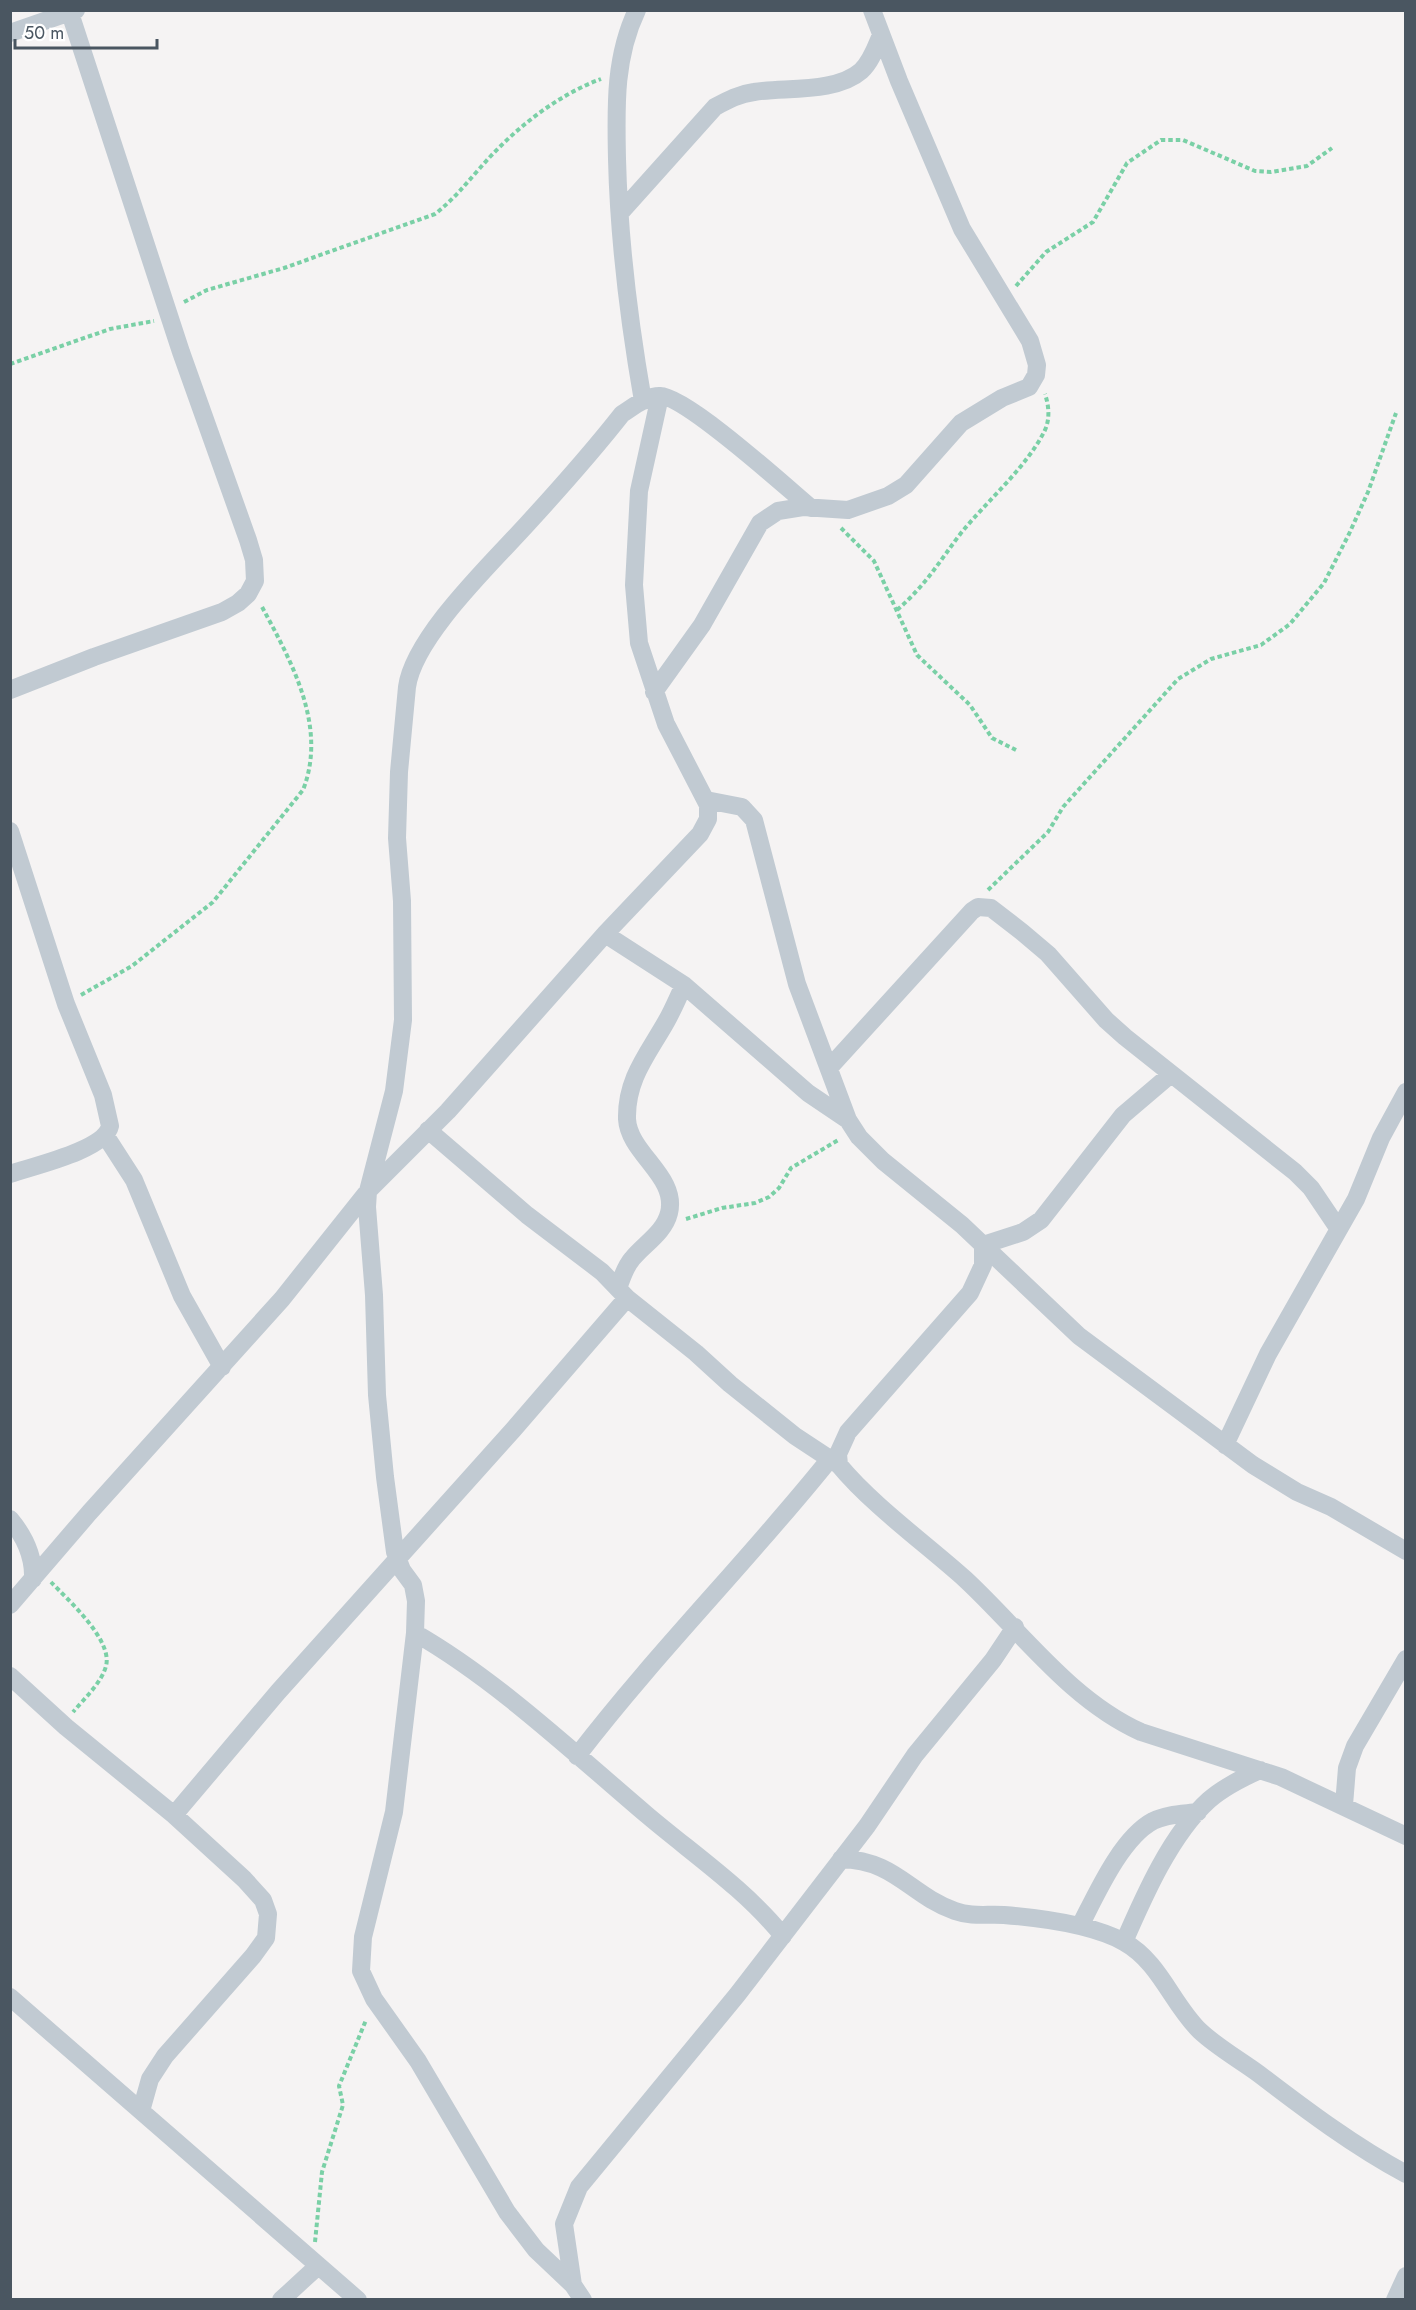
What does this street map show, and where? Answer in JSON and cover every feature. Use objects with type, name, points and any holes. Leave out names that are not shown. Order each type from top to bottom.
[{"type":"street","points":[[10,1605],[89,1513],[282,1299],[368,1191],[473,1084],[605,934],[700,834],[708,819],[706,800],[666,724],[639,643],[634,585],[639,491],[651,399],[628,312],[620,213],[616,90],[626,32],[637,10]]},
{"type":"street","points":[[654,692],[702,625],[760,523],[778,511],[818,508],[848,510],[888,496],[906,485],[961,423],[1002,398],[1029,387],[1036,375],[1037,365],[1030,342],[962,229],[872,10]]},
{"type":"street","points":[[10,33],[73,12],[171,319],[254,560],[255,573],[252,588],[244,599],[222,612],[94,657],[10,690]]},
{"type":"street","points":[[620,213],[715,107],[733,97],[752,92],[806,88],[860,72],[881,35]]},
{"type":"street","points":[[578,2292],[542,2257],[507,2212],[418,2061],[374,1999],[365,1983],[360,1959],[394,1812],[415,1633],[413,1587],[398,1559],[381,1440],[368,1191],[394,1090],[403,1020],[402,901],[397,838],[399,772],[409,676],[425,645],[463,596],[622,414],[651,399],[674,401],[711,424],[818,508]]},
{"type":"street","points":[[706,800],[742,807],[754,820],[796,984],[851,1125]]},
{"type":"street","points":[[10,831],[66,1004],[109,1114],[110,1126],[105,1135],[84,1149],[10,1174]]},
{"type":"street","points":[[829,1068],[978,908],[991,908],[1048,954],[1106,1020],[1170,1075],[1294,1172],[1311,1188],[1338,1228]]},
{"type":"street","points":[[605,934],[684,985],[808,1093],[851,1125],[883,1161],[983,1245],[1079,1336],[1226,1445],[1297,1492],[1331,1507],[1406,1551]]},
{"type":"street","points":[[174,1815],[278,1692],[398,1559],[622,1293],[630,1262],[662,1227],[669,1214],[670,1201],[664,1184],[632,1136],[627,1121],[628,1102],[633,1079],[640,1062],[666,1022],[684,985]]},
{"type":"street","points":[[983,1245],[1023,1232],[1041,1221],[1123,1115],[1170,1075]]},
{"type":"street","points":[[1226,1445],[1269,1354],[1356,1199],[1381,1138],[1406,1092]]},
{"type":"street","points":[[428,1130],[795,1436],[834,1463],[1015,1628],[1074,1686],[1119,1722],[1141,1732],[1260,1770],[1311,1789],[1406,1836]]},
{"type":"street","points":[[105,1135],[134,1180],[182,1296],[222,1367]]},
{"type":"street","points":[[577,1756],[628,1691],[786,1513],[834,1463],[848,1432],[970,1293],[983,1265],[983,1245]]},
{"type":"street","points":[[10,1519],[27,1545],[36,1575]]},
{"type":"street","points":[[578,2292],[564,2224],[579,2187],[783,1936],[915,1755],[993,1660],[1015,1628]]},
{"type":"street","points":[[415,1633],[459,1662],[577,1756],[692,1851],[753,1905],[783,1936]]},
{"type":"street","points":[[1344,1805],[1347,1768],[1354,1746],[1406,1659]]},
{"type":"street","points":[[10,1676],[63,1724],[174,1815],[256,1890],[265,1905],[269,1924],[266,1938],[156,2069],[141,2111]]},
{"type":"street","points":[[1124,1942],[1145,1895],[1198,1812],[1209,1800],[1234,1782],[1260,1770]]},
{"type":"street","points":[[1080,1926],[1108,1874],[1142,1830],[1154,1821],[1198,1812]]},
{"type":"street","points":[[841,1859],[860,1859],[882,1866],[946,1908],[971,1916],[1033,1917],[1080,1926],[1124,1942],[1155,1970],[1183,2012],[1201,2032],[1308,2111],[1381,2161],[1406,2174]]},
{"type":"street","points":[[10,1997],[358,2300]]},
{"type":"street","points":[[281,2300],[313,2262]]},
{"type":"street","points":[[1395,2300],[1406,2276]]},
{"type":"path","points":[[10,364],[132,324],[171,319],[187,300],[207,290],[284,268],[435,214],[456,198],[480,168],[523,126],[580,86],[619,72]]},
{"type":"path","points":[[1005,301],[1046,252],[1094,222],[1127,163],[1161,140],[1183,140],[1255,171],[1271,172],[1307,166],[1332,148]]},
{"type":"path","points":[[897,610],[924,586],[961,533],[1014,471],[1044,431],[1048,421],[1048,404],[1036,375]]},
{"type":"path","points":[[978,908],[985,894],[1048,832],[1063,807],[1178,679],[1211,659],[1261,645],[1290,624],[1324,583],[1349,534],[1368,492],[1396,413]]},
{"type":"path","points":[[818,508],[874,561],[917,656],[970,705],[992,738],[1016,750]]},
{"type":"path","points":[[66,1004],[132,966],[213,902],[303,790],[311,769],[309,712],[278,637],[252,588]]},
{"type":"path","points":[[662,1227],[709,1211],[731,1206],[745,1206],[769,1197],[779,1188],[791,1168],[851,1125]]},
{"type":"path","points":[[36,1575],[79,1611],[106,1653],[107,1663],[104,1673],[63,1724]]},
{"type":"path","points":[[313,2262],[318,2232],[322,2172],[343,2105],[339,2086],[340,2077],[356,2049],[374,1999]]}]
